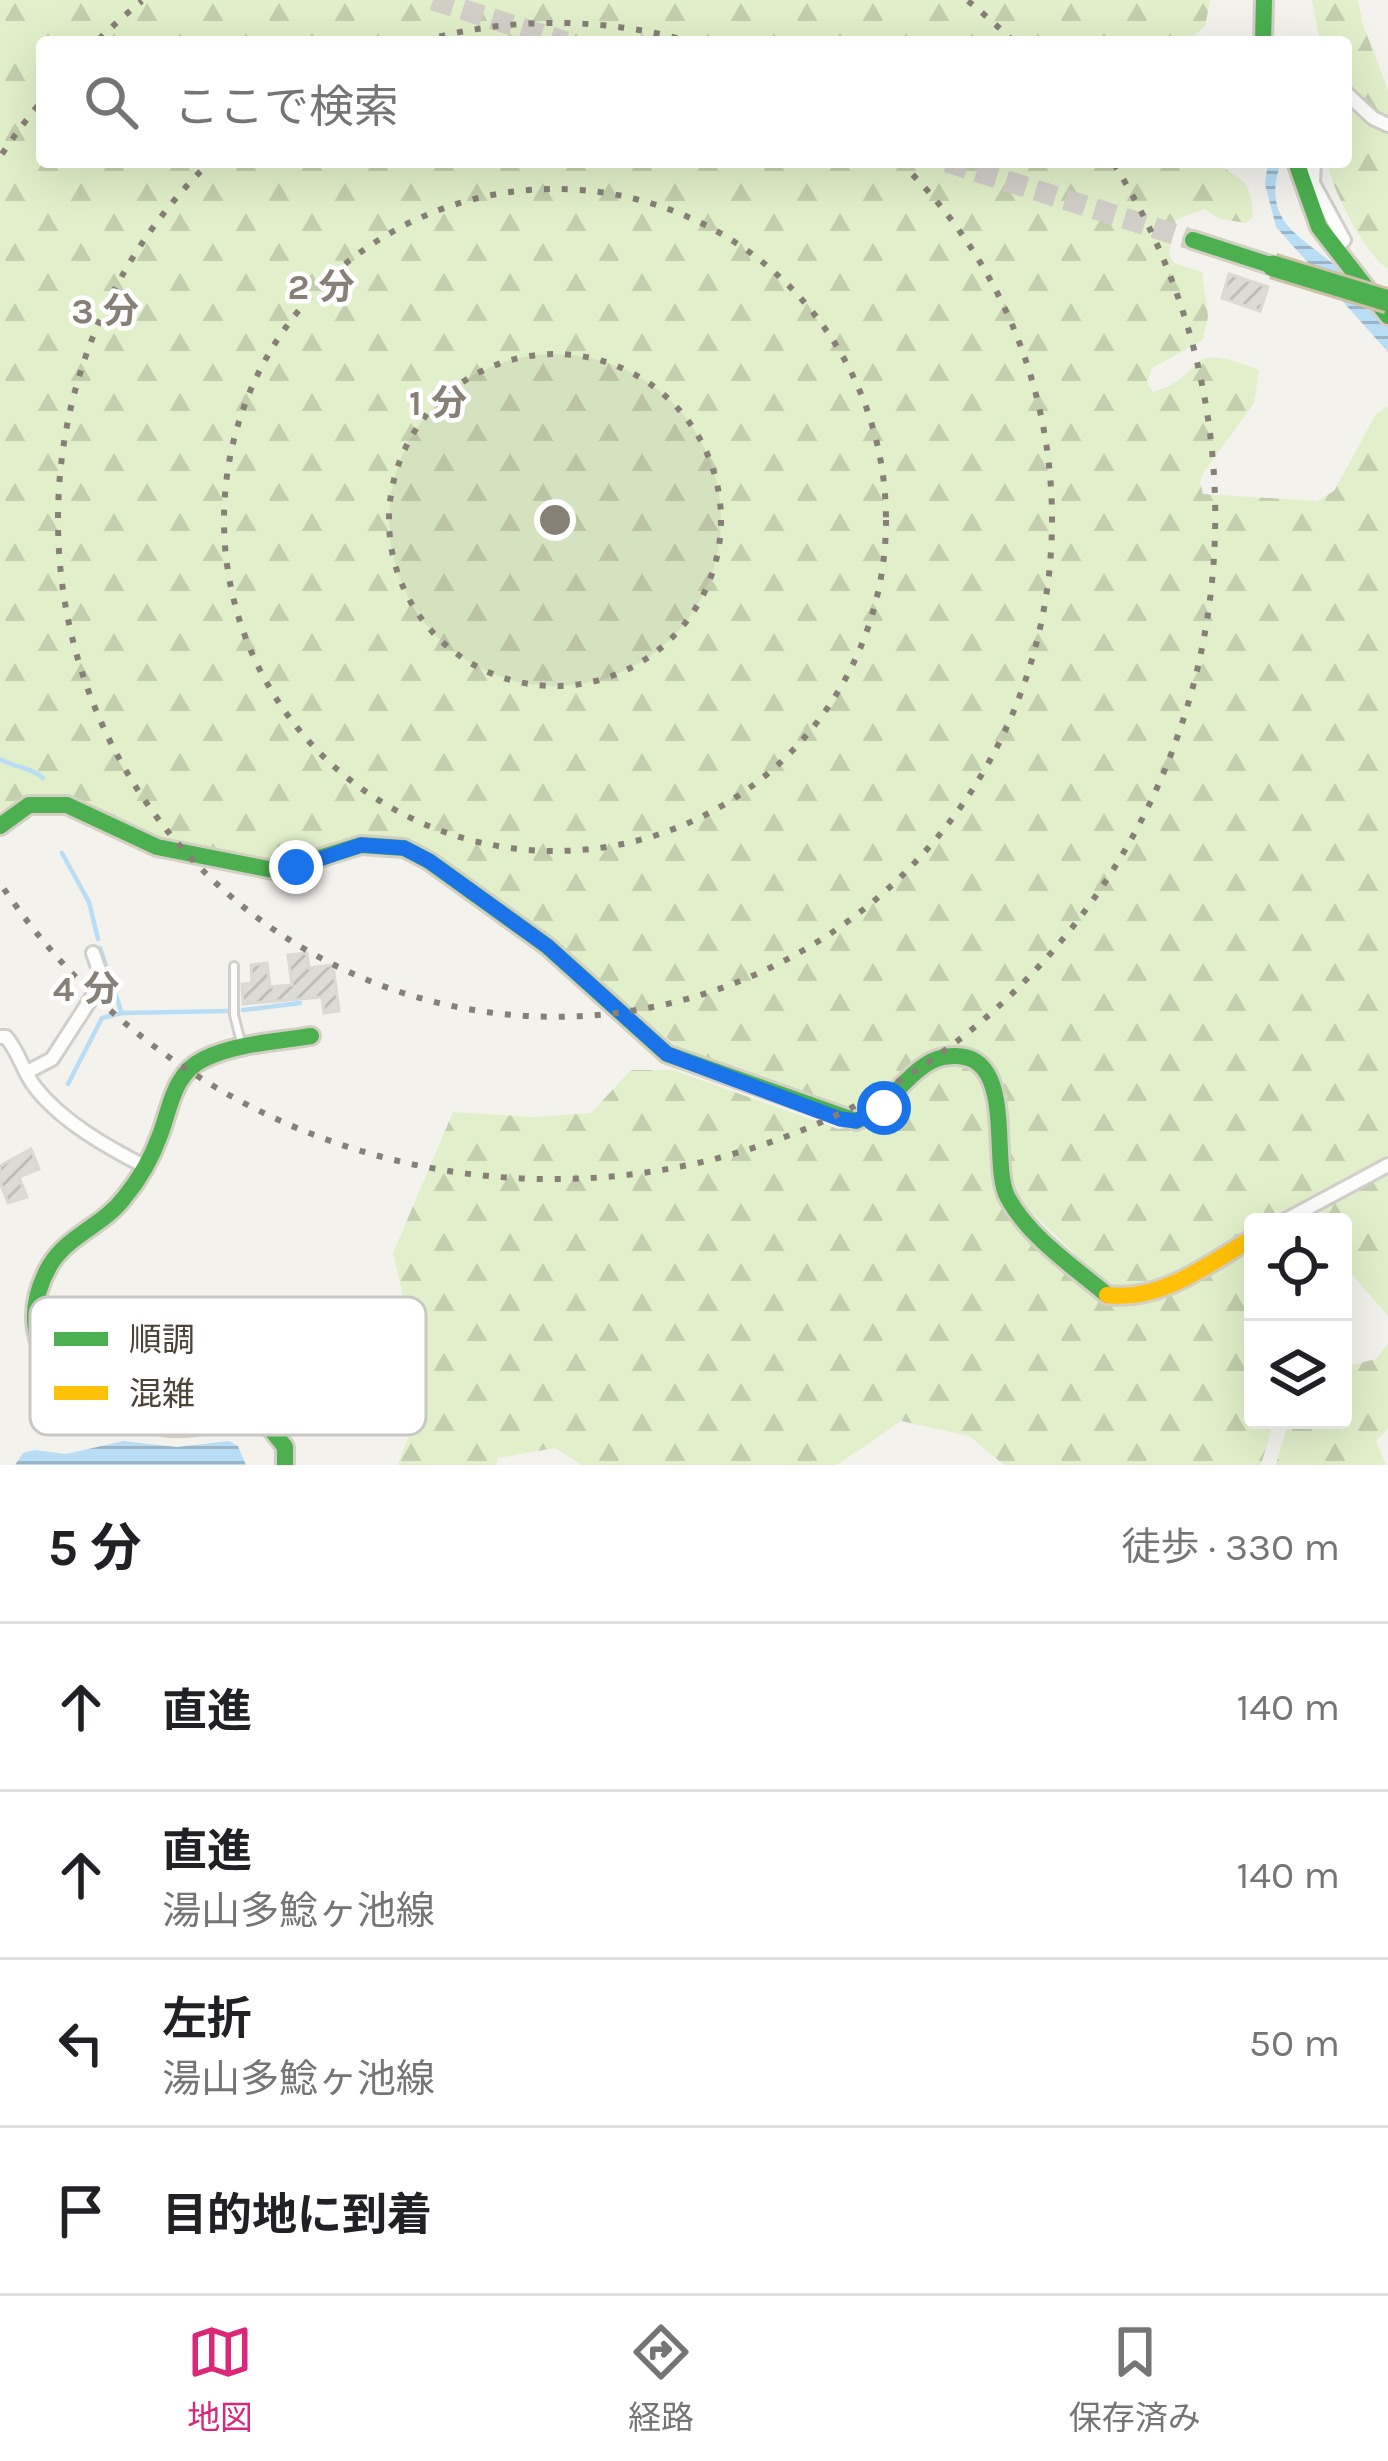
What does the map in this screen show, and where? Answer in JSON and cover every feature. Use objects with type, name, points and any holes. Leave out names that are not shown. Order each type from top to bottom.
[{"type":"main road","points":[[1263,36],[1264,0]]},
{"type":"main road","points":[[1298,168],[1319,227],[1388,316]]},
{"type":"main road","points":[[1193,240],[1388,301]]},
{"type":"main road","points":[[0,826],[29,805],[67,805],[158,847],[278,871],[361,845],[404,848],[547,946],[667,1054],[682,1062],[856,1121],[884,1108],[926,1064],[945,1057],[974,1063],[997,1093],[1004,1193],[1106,1295],[1123,1300],[1152,1293],[1244,1243]]},
{"type":"main road","points":[[38,1297],[53,1262],[116,1207],[144,1166],[180,1077],[202,1059],[311,1036]]},
{"type":"main road","points":[[276,1435],[285,1447],[285,1465]]},
{"type":"street","points":[[1352,99],[1372,118],[1388,125]]},
{"type":"street","points":[[1314,168],[1313,183],[1344,240],[1335,249]]},
{"type":"street","points":[[27,1072],[52,1059],[96,991],[99,970],[94,953]]},
{"type":"street","points":[[0,1037],[14,1046],[32,1085],[54,1106],[144,1166]]},
{"type":"street","points":[[1299,1213],[1388,1165]]},
{"type":"lane","points":[[234,966],[234,1015],[243,1049]]},
{"type":"green space","points":[[0,0],[1210,0],[1205,26],[1194,36],[36,36],[36,168],[1225,168],[1239,178],[1248,188],[1252,205],[1253,217],[1246,223],[1220,219],[1204,209],[1176,220],[1169,254],[1174,263],[1202,272],[1208,316],[1203,340],[1152,368],[1147,382],[1153,392],[1171,385],[1205,358],[1259,370],[1254,403],[1204,472],[1203,494],[1317,501],[1334,491],[1376,414],[1388,406],[1388,1158],[1282,1213],[1244,1213],[1244,1233],[1151,1283],[1113,1291],[1017,1198],[1007,1176],[1007,1096],[984,1055],[939,1048],[925,1055],[875,1102],[841,1113],[682,1051],[570,955],[412,843],[376,837],[272,864],[140,832],[75,800],[27,798],[0,811]]},
{"type":"green space","points":[[1312,0],[1358,0],[1388,90],[1388,269],[1360,236],[1328,168],[1352,168],[1352,36],[1319,36]]},
{"type":"green space","points":[[948,1062],[968,1065],[988,1099],[990,1174],[1002,1203],[1047,1252],[1110,1305],[1126,1306],[1163,1295],[1244,1250],[1244,1429],[1271,1429],[1261,1465],[1004,1465],[969,1436],[901,1421],[837,1465],[582,1465],[555,1448],[498,1458],[496,1465],[398,1465],[409,1435],[426,1435],[426,1297],[403,1297],[393,1253],[453,1112],[534,1117],[591,1113],[631,1070],[673,1070],[838,1129],[887,1113]]},
{"type":"green space","points":[[1388,1174],[1388,1316],[1352,1274],[1352,1213],[1321,1213],[1320,1209]]},
{"type":"green space","points":[[1388,1344],[1388,1428],[1376,1441],[1386,1465],[1276,1465],[1286,1429],[1352,1429],[1352,1365],[1376,1359]]},
{"type":"water","points":[[1267,168],[1280,168],[1276,200],[1280,214],[1298,236],[1345,274],[1388,327],[1388,352],[1276,227],[1265,184]]},
{"type":"water","points":[[123,1441],[177,1447],[229,1441],[238,1446],[246,1465],[15,1465],[23,1453],[34,1450],[66,1454]]},
{"type":"building","points":[[1229,274],[1268,287],[1260,311],[1222,298]]},
{"type":"building","points":[[307,953],[309,968],[333,965],[339,1011],[324,1013],[322,997],[243,1004],[242,984],[252,983],[251,965],[267,963],[270,987],[292,985],[288,955]]},
{"type":"building","points":[[31,1149],[39,1169],[19,1177],[27,1197],[8,1203],[0,1166]]},
{"type":"waterway","points":[[0,759],[43,778]]},
{"type":"waterway","points":[[62,853],[89,902],[98,939]]},
{"type":"waterway","points":[[100,948],[121,1011]]},
{"type":"waterway","points":[[243,1010],[300,1003]]},
{"type":"waterway","points":[[68,1084],[102,1018],[122,1013],[229,1011]]},
{"type":"tunnel","points":[[433,0],[547,36]]},
{"type":"tunnel","points":[[966,168],[1193,240]]},
{"type":"traffic: fast","points":[[1263,36],[1264,0]]},
{"type":"traffic: fast","points":[[1298,168],[1319,227],[1388,316]]},
{"type":"traffic: fast","points":[[1193,240],[1273,266]]},
{"type":"traffic: fast","points":[[1273,266],[1388,301]]},
{"type":"traffic: fast","points":[[0,826],[29,805],[67,805],[157,847],[278,871],[361,845],[404,848],[547,946],[667,1054],[856,1121],[932,1061],[968,1058],[984,1069],[993,1087],[1008,1198],[1040,1238],[1107,1295]]},
{"type":"traffic: fast","points":[[37,1297],[57,1255],[116,1207],[135,1184],[153,1152],[174,1092],[194,1065],[230,1050],[311,1036]]},
{"type":"traffic: fast","points":[[276,1435],[285,1447],[285,1465]]},
{"type":"traffic: slow","points":[[1107,1295],[1127,1296],[1165,1287],[1244,1243]]},
{"type":"route","points":[[296,867],[361,845],[404,848],[547,946],[667,1054],[840,1119],[869,1118],[884,1108]]}]
